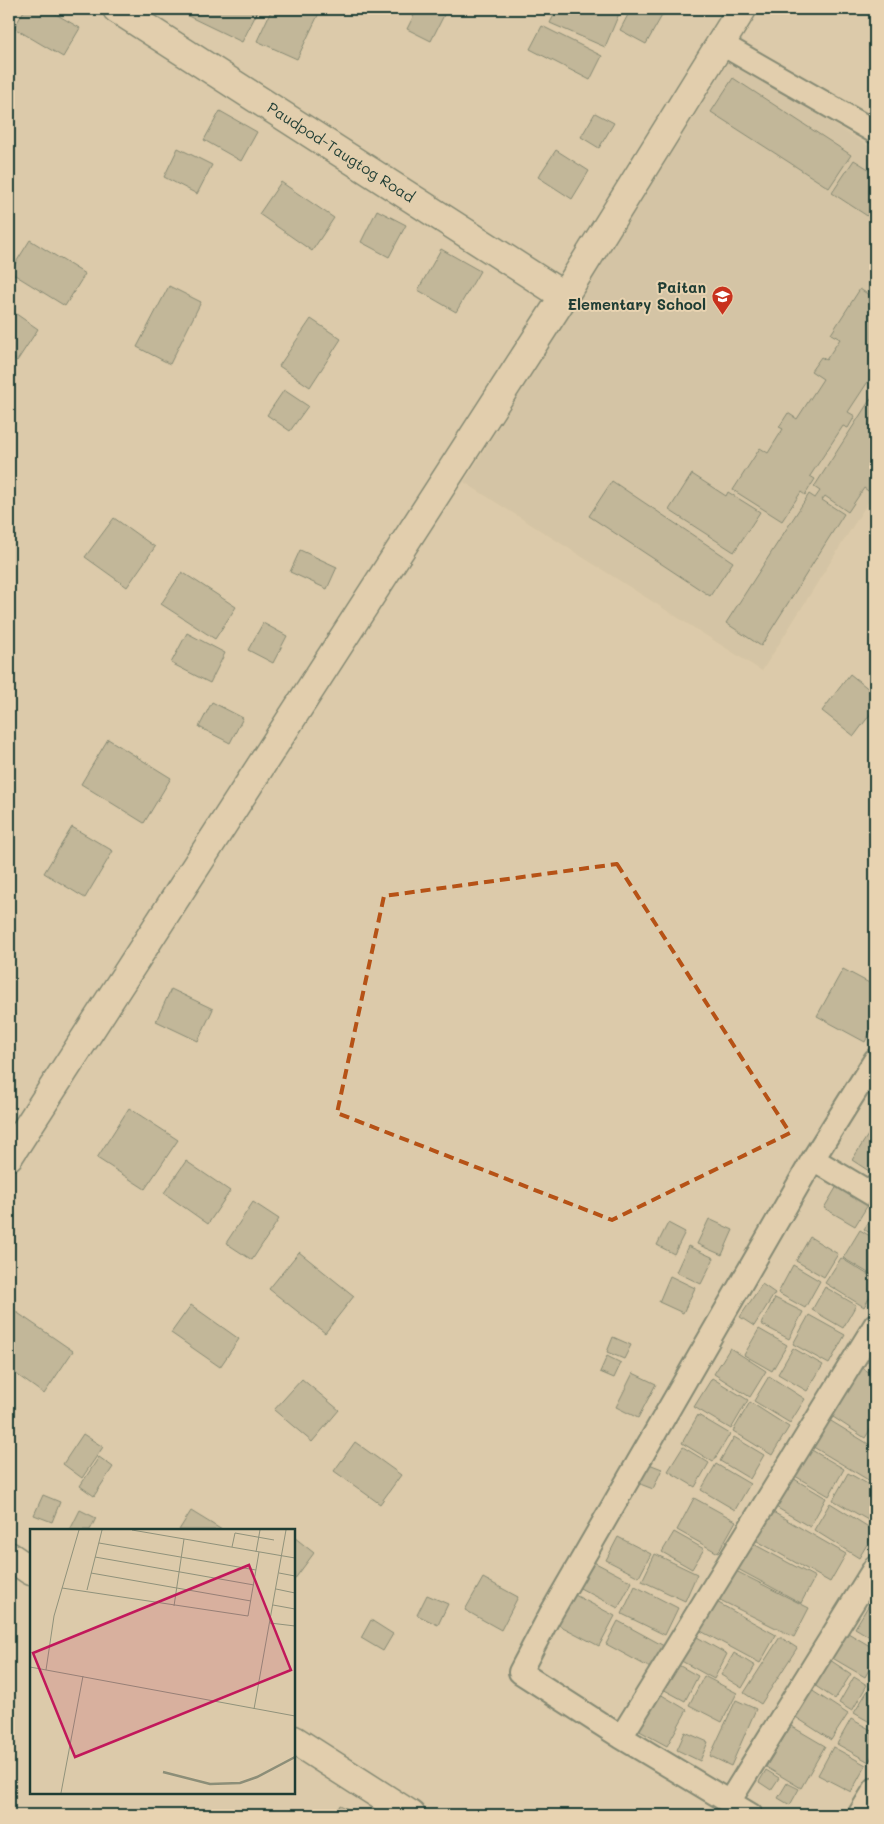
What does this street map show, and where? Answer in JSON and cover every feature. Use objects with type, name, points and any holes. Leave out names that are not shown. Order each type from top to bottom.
[{"type":"street","name":"Paudpod-Taugtog Road","points":[[117,9],[564,296]]},
{"type":"street","points":[[9,1156],[564,296],[742,9]]},
{"type":"street","points":[[720,43],[875,132]]},
{"type":"street","points":[[751,1815],[621,1737],[520,1672],[550,1616],[813,1158],[875,1060]]},
{"type":"street","points":[[813,1158],[875,1196]]},
{"type":"street","points":[[621,1737],[875,1325]]},
{"type":"street","points":[[9,1556],[30,1570]]},
{"type":"street","points":[[729,1802],[875,1566]]},
{"type":"street","points":[[295,1741],[402,1813]]},
{"type":"street","points":[[859,1815],[875,1789]]},
{"type":"highlighted area","points":[[617,864],[790,1133],[612,1220],[337,1113],[384,896]]},
{"type":"shaded area","name":"Paitan Elementary School","points":[[730,59],[875,150],[875,491],[762,671],[464,482]]},
{"type":"building","points":[[25,9],[47,9],[80,28],[63,57],[14,28]]},
{"type":"building","points":[[192,9],[259,9],[242,42],[188,16]]},
{"type":"building","points":[[272,9],[316,9],[320,11],[297,59],[257,41]]},
{"type":"building","points":[[417,9],[447,9],[431,41],[407,29]]},
{"type":"building","points":[[557,9],[621,9],[605,47],[550,23]]},
{"type":"building","points":[[631,9],[659,9],[664,12],[646,44],[620,30]]},
{"type":"building","points":[[542,26],[602,56],[590,80],[530,49]]},
{"type":"building","points":[[733,78],[851,155],[829,188],[711,112]]},
{"type":"building","points":[[220,111],[257,132],[241,161],[204,140]]},
{"type":"building","points":[[595,113],[614,123],[599,148],[581,137]]},
{"type":"building","points":[[178,148],[212,165],[197,194],[164,177]]},
{"type":"building","points":[[556,150],[589,171],[572,199],[538,177]]},
{"type":"building","points":[[854,160],[875,173],[875,221],[832,193]]},
{"type":"building","points":[[281,182],[334,218],[312,251],[259,214]]},
{"type":"building","points":[[377,210],[406,225],[389,257],[361,242]]},
{"type":"building","points":[[30,240],[85,274],[65,306],[10,272]]},
{"type":"building","points":[[441,249],[480,271],[456,312],[418,290]]},
{"type":"building","points":[[169,286],[201,302],[170,364],[137,347]]},
{"type":"building","points":[[860,289],[875,299],[875,371],[848,412],[855,416],[848,428],[843,426],[810,476],[815,479],[805,495],[801,492],[782,521],[733,490],[760,448],[768,453],[783,429],[779,427],[788,413],[797,419],[823,379],[811,371],[821,357],[826,360],[840,339],[831,334]]},
{"type":"building","points":[[9,309],[38,329],[17,361],[9,355]]},
{"type":"building","points":[[311,319],[341,339],[310,387],[279,366]]},
{"type":"building","points":[[284,390],[308,406],[290,431],[267,415]]},
{"type":"building","points":[[875,392],[875,487],[871,493],[864,488],[848,512],[825,496],[822,500],[844,514],[761,646],[726,623],[809,494],[815,498],[820,491],[814,487]]},
{"type":"building","points":[[692,474],[726,496],[728,492],[760,512],[734,552],[669,510]]},
{"type":"building","points":[[612,481],[733,562],[710,596],[589,516]]},
{"type":"building","points":[[114,518],[155,547],[127,587],[85,557]]},
{"type":"building","points":[[300,550],[337,567],[327,589],[290,572]]},
{"type":"building","points":[[182,572],[236,607],[215,639],[161,604]]},
{"type":"building","points":[[263,623],[287,636],[273,663],[248,650]]},
{"type":"building","points":[[187,633],[225,653],[210,683],[171,663]]},
{"type":"building","points":[[850,674],[875,694],[875,708],[854,736],[822,711]]},
{"type":"building","points":[[212,702],[243,718],[230,743],[199,727]]},
{"type":"building","points":[[108,739],[171,778],[144,823],[81,784]]},
{"type":"building","points":[[72,827],[113,851],[85,898],[44,873]]},
{"type":"building","points":[[843,969],[875,986],[875,1023],[865,1042],[817,1016]]},
{"type":"building","points":[[171,989],[213,1009],[198,1041],[156,1021]]},
{"type":"building","points":[[129,1108],[178,1140],[145,1189],[97,1158]]},
{"type":"building","points":[[875,1124],[875,1175],[852,1160]]},
{"type":"building","points":[[186,1161],[230,1191],[208,1224],[164,1193]]},
{"type":"building","points":[[840,1181],[871,1200],[855,1226],[824,1208]]},
{"type":"building","points":[[253,1202],[279,1219],[252,1260],[226,1243]]},
{"type":"building","points":[[875,1213],[875,1237],[864,1229]]},
{"type":"building","points":[[709,1219],[733,1230],[722,1255],[697,1244]]},
{"type":"building","points":[[668,1223],[685,1232],[674,1254],[657,1245]]},
{"type":"building","points":[[860,1230],[875,1239],[875,1277],[843,1258]]},
{"type":"building","points":[[810,1237],[838,1254],[824,1277],[796,1261]]},
{"type":"building","points":[[688,1246],[714,1258],[701,1284],[676,1272]]},
{"type":"building","points":[[299,1252],[354,1296],[325,1333],[269,1289]]},
{"type":"building","points":[[841,1258],[875,1279],[875,1288],[864,1307],[825,1283]]},
{"type":"building","points":[[793,1265],[820,1281],[805,1308],[778,1293]]},
{"type":"building","points":[[670,1276],[695,1288],[683,1313],[659,1302]]},
{"type":"building","points":[[762,1284],[775,1293],[754,1326],[740,1317]]},
{"type":"building","points":[[825,1287],[856,1305],[843,1328],[812,1310]]},
{"type":"building","points":[[775,1298],[803,1312],[789,1339],[761,1324]]},
{"type":"building","points":[[191,1305],[239,1339],[220,1367],[171,1333]]},
{"type":"building","points":[[9,1307],[73,1351],[44,1394],[9,1369]]},
{"type":"building","points":[[809,1315],[845,1335],[829,1364],[793,1344]]},
{"type":"building","points":[[759,1329],[787,1345],[772,1371],[744,1355]]},
{"type":"building","points":[[613,1337],[631,1345],[624,1359],[607,1352]]},
{"type":"building","points":[[730,1348],[766,1371],[750,1397],[714,1374]]},
{"type":"building","points":[[793,1348],[823,1365],[807,1391],[778,1374]]},
{"type":"building","points":[[607,1356],[621,1363],[614,1378],[600,1372]]},
{"type":"building","points":[[861,1367],[875,1376],[875,1422],[865,1438],[830,1415]]},
{"type":"building","points":[[633,1373],[656,1384],[638,1418],[616,1407]]},
{"type":"building","points":[[769,1376],[805,1399],[790,1423],[754,1401]]},
{"type":"building","points":[[712,1378],[748,1400],[731,1429],[694,1407]]},
{"type":"building","points":[[302,1379],[339,1410],[312,1442],[274,1410]]},
{"type":"building","points":[[750,1402],[789,1427],[772,1455],[733,1431]]},
{"type":"building","points":[[698,1415],[730,1434],[713,1462],[682,1443]]},
{"type":"building","points":[[826,1418],[875,1448],[875,1484],[810,1445]]},
{"type":"building","points":[[83,1434],[103,1447],[82,1478],[63,1464]]},
{"type":"building","points":[[734,1437],[764,1455],[750,1479],[720,1461]]},
{"type":"building","points":[[355,1442],[401,1475],[380,1504],[334,1471]]},
{"type":"building","points":[[805,1446],[844,1469],[829,1496],[790,1473]]},
{"type":"building","points":[[683,1447],[709,1463],[695,1487],[668,1471]]},
{"type":"building","points":[[99,1457],[113,1467],[94,1496],[80,1486]]},
{"type":"building","points":[[644,1462],[662,1469],[653,1489],[635,1482]]},
{"type":"building","points":[[716,1464],[750,1484],[735,1510],[701,1490]]},
{"type":"building","points":[[848,1473],[875,1488],[875,1524],[833,1500]]},
{"type":"building","points":[[791,1477],[826,1498],[810,1527],[774,1506]]},
{"type":"building","points":[[43,1495],[60,1502],[52,1522],[34,1515]]},
{"type":"building","points":[[694,1498],[736,1521],[718,1553],[677,1530]]},
{"type":"building","points":[[830,1503],[875,1531],[859,1558],[814,1530]]},
{"type":"building","points":[[766,1508],[846,1554],[830,1582],[750,1537]]},
{"type":"building","points":[[80,1510],[96,1518],[90,1529],[70,1529]]},
{"type":"building","points":[[191,1511],[220,1529],[180,1529]]},
{"type":"building","points":[[674,1532],[704,1549],[692,1569],[662,1552]]},
{"type":"building","points":[[618,1537],[651,1554],[639,1577],[606,1560]]},
{"type":"building","points":[[295,1538],[314,1553],[295,1579]]},
{"type":"building","points":[[748,1541],[815,1577],[801,1603],[734,1567]]},
{"type":"building","points":[[655,1554],[697,1574],[685,1601],[642,1581]]},
{"type":"building","points":[[590,1560],[632,1582],[618,1608],[576,1586]]},
{"type":"building","points":[[732,1569],[809,1608],[794,1637],[718,1599]]},
{"type":"building","points":[[483,1578],[518,1597],[501,1630],[465,1610]]},
{"type":"building","points":[[635,1586],[678,1608],[665,1635],[622,1614]]},
{"type":"building","points":[[573,1594],[615,1616],[599,1646],[557,1624]]},
{"type":"building","points":[[427,1595],[448,1604],[438,1625],[417,1615]]},
{"type":"building","points":[[713,1600],[776,1635],[760,1663],[697,1629]]},
{"type":"building","points":[[870,1603],[875,1606],[875,1640],[855,1628]]},
{"type":"building","points":[[371,1620],[393,1634],[383,1651],[361,1638]]},
{"type":"building","points":[[618,1621],[664,1646],[652,1669],[606,1644]]},
{"type":"building","points":[[843,1630],[875,1649],[875,1659],[865,1677],[829,1656]]},
{"type":"building","points":[[690,1633],[727,1654],[714,1679],[676,1658]]},
{"type":"building","points":[[780,1637],[797,1648],[761,1704],[744,1693]]},
{"type":"building","points":[[734,1653],[755,1666],[742,1688],[721,1675]]},
{"type":"building","points":[[824,1656],[851,1674],[835,1699],[808,1681]]},
{"type":"building","points":[[673,1662],[698,1676],[685,1701],[659,1687]]},
{"type":"building","points":[[704,1676],[737,1693],[722,1722],[689,1705]]},
{"type":"building","points":[[854,1677],[867,1685],[852,1711],[839,1703]]},
{"type":"building","points":[[870,1687],[875,1691],[875,1725],[854,1713]]},
{"type":"building","points":[[808,1688],[848,1714],[831,1740],[791,1714]]},
{"type":"building","points":[[655,1691],[687,1710],[667,1746],[634,1728]]},
{"type":"building","points":[[736,1700],[756,1709],[731,1766],[710,1756]]},
{"type":"building","points":[[851,1719],[875,1732],[875,1751],[869,1762],[837,1744]]},
{"type":"building","points":[[791,1726],[825,1746],[801,1788],[766,1767]]},
{"type":"building","points":[[685,1732],[708,1742],[700,1761],[677,1750]]},
{"type":"building","points":[[833,1747],[866,1765],[851,1792],[818,1775]]},
{"type":"building","points":[[766,1770],[779,1778],[771,1790],[759,1782]]},
{"type":"building","points":[[787,1783],[799,1789],[790,1805],[778,1798]]},
{"type":"building","points":[[9,1789],[15,1791],[9,1805]]},
{"type":"building","points":[[340,1805],[360,1815],[335,1815]]},
{"type":"place","name":"Paitan Elementary School","points":[[722,316]]}]
